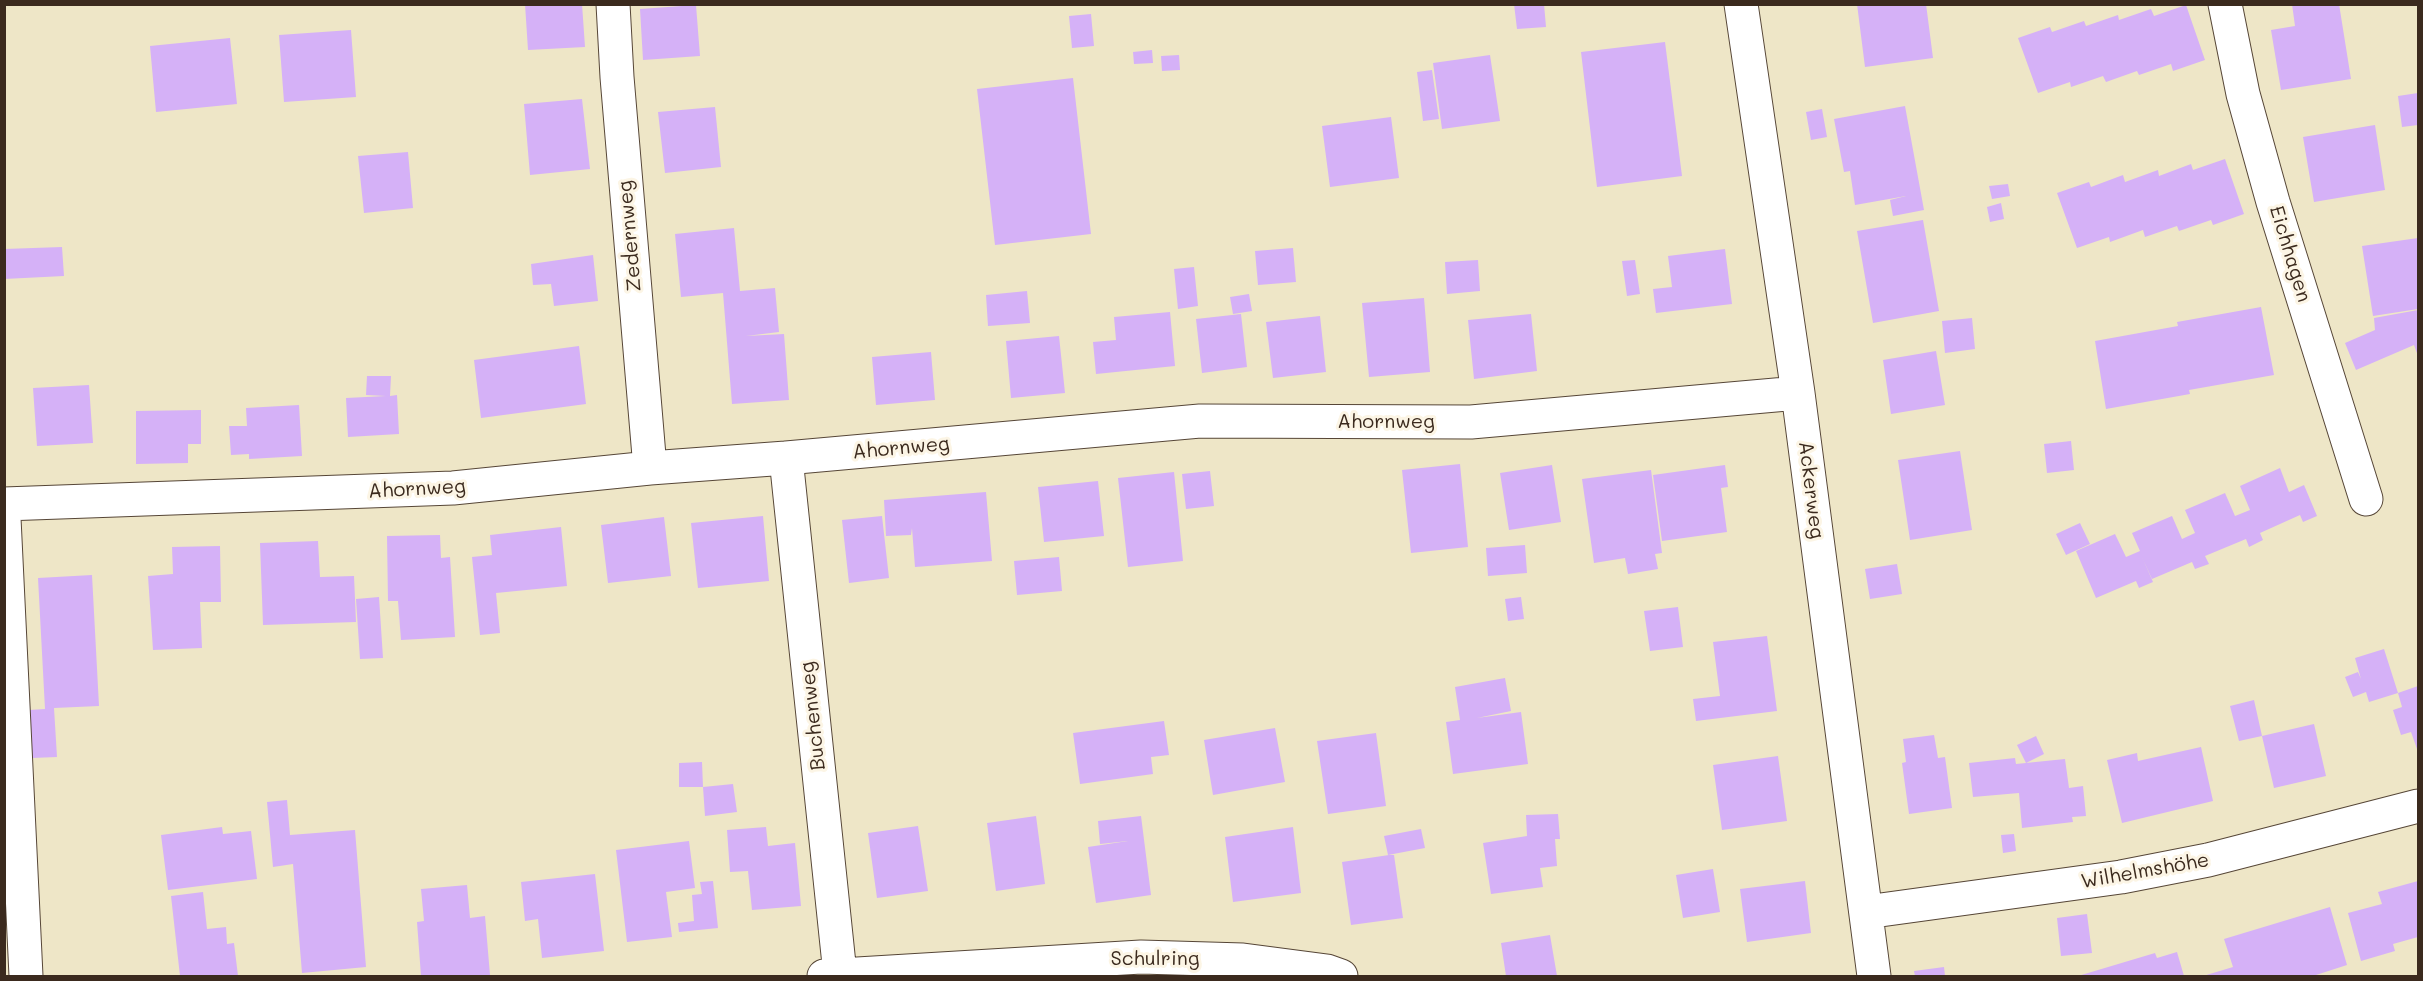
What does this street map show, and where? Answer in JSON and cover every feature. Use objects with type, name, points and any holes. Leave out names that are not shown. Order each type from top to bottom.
[{"type":"street","name":"Zedernweg","points":[[613,4],[617,77],[650,468]]},
{"type":"street","name":"Ackerweg","points":[[1741,4],[1798,393],[1874,976]]},
{"type":"street","name":"Eichhagen","points":[[2225,4],[2243,94],[2273,202],[2366,499]]},
{"type":"street","name":"Ahornweg","points":[[4,504],[453,488],[650,468],[1200,421],[1471,422],[1798,393]]},
{"type":"street","name":"Buchenweg","points":[[786,458],[832,975]]},
{"type":"street","points":[[4,518],[26,976]]},
{"type":"street","name":"Wilhelmshöhe","points":[[1866,912],[2121,877],[2208,860],[2418,806]]},
{"type":"street","name":"Schulring","points":[[832,975],[1033,969],[1141,957],[1243,960],[1326,971],[1341,976]]},
{"type":"building","points":[[525,4],[582,4],[585,47],[528,50]]},
{"type":"building","points":[[1514,4],[1544,4],[1546,27],[1517,29]]},
{"type":"building","points":[[1857,4],[1926,4],[1933,58],[1865,67]]},
{"type":"building","points":[[2292,4],[2339,4],[2351,79],[2281,90],[2271,30],[2295,26]]},
{"type":"building","points":[[696,5],[700,56],[643,60],[640,9]]},
{"type":"building","points":[[2186,5],[2205,60],[2173,71],[2171,64],[2139,75],[2137,71],[2106,82],[2103,76],[2071,87],[2070,82],[2038,93],[2018,38],[2050,27],[2052,32],[2084,21],[2086,26],[2118,15],[2119,20],[2151,9],[2154,16]]},
{"type":"building","points":[[1091,14],[1094,46],[1072,48],[1069,16]]},
{"type":"building","points":[[351,30],[356,97],[284,102],[279,35]]},
{"type":"building","points":[[230,38],[237,104],[156,112],[150,46]]},
{"type":"building","points":[[1665,42],[1682,176],[1597,187],[1581,52]]},
{"type":"building","points":[[1152,50],[1153,63],[1134,64],[1133,52]]},
{"type":"building","points":[[1179,55],[1180,70],[1162,71],[1161,56]]},
{"type":"building","points":[[1490,55],[1500,121],[1442,129],[1433,63]]},
{"type":"building","points":[[1432,70],[1439,119],[1423,121],[1417,72]]},
{"type":"building","points":[[1073,78],[1091,234],[995,245],[977,89]]},
{"type":"building","points":[[2418,93],[2418,125],[2402,127],[2398,96]]},
{"type":"building","points":[[582,99],[590,169],[530,175],[524,104]]},
{"type":"building","points":[[1905,106],[1924,210],[1893,216],[1890,200],[1906,196],[1855,205],[1850,171],[1844,172],[1834,119]]},
{"type":"building","points":[[715,107],[721,167],[665,173],[658,112]]},
{"type":"building","points":[[1822,109],[1827,137],[1811,140],[1806,112]]},
{"type":"building","points":[[1391,117],[1399,178],[1330,187],[1322,126]]},
{"type":"building","points":[[2375,125],[2385,190],[2314,202],[2303,137]]},
{"type":"building","points":[[408,152],[413,208],[364,213],[358,156]]},
{"type":"building","points":[[2225,159],[2244,214],[2213,225],[2211,220],[2179,231],[2177,226],[2145,237],[2143,230],[2110,242],[2109,237],[2077,248],[2057,193],[2089,182],[2091,187],[2123,175],[2125,182],[2158,170],[2159,176],[2191,164],[2193,170]]},
{"type":"building","points":[[2008,184],[2010,196],[1992,199],[1989,186]]},
{"type":"building","points":[[2001,203],[2004,219],[1990,222],[1987,207]]},
{"type":"building","points":[[1923,220],[1939,311],[1873,323],[1857,231]]},
{"type":"building","points":[[734,228],[740,291],[775,288],[779,332],[746,336],[784,334],[789,400],[732,404],[723,293],[681,297],[675,234]]},
{"type":"building","points":[[2418,238],[2418,309],[2373,316],[2362,246]]},
{"type":"building","points":[[62,247],[64,276],[4,279],[4,249]]},
{"type":"building","points":[[1293,248],[1296,282],[1258,285],[1255,251]]},
{"type":"building","points":[[1725,249],[1732,304],[1656,313],[1653,289],[1672,287],[1668,256]]},
{"type":"building","points":[[593,255],[598,301],[554,306],[551,284],[533,285],[531,264]]},
{"type":"building","points":[[1478,260],[1480,291],[1447,294],[1445,262]]},
{"type":"building","points":[[1635,260],[1640,294],[1627,296],[1622,261]]},
{"type":"building","points":[[1194,267],[1198,306],[1178,309],[1174,269]]},
{"type":"building","points":[[1027,291],[1030,323],[988,326],[986,295]]},
{"type":"building","points":[[1249,294],[1252,311],[1233,314],[1230,297]]},
{"type":"building","points":[[1424,298],[1430,372],[1369,377],[1362,303]]},
{"type":"building","points":[[2261,307],[2274,375],[2189,390],[2190,394],[2106,409],[2095,341],[2178,326],[2177,322]]},
{"type":"building","points":[[2418,310],[2418,356],[2414,345],[2356,370],[2345,343],[2375,330],[2374,318]]},
{"type":"building","points":[[1170,312],[1175,366],[1096,374],[1093,342],[1116,340],[1114,317]]},
{"type":"building","points":[[1241,314],[1247,367],[1202,373],[1196,319]]},
{"type":"building","points":[[1531,314],[1537,371],[1474,379],[1468,320]]},
{"type":"building","points":[[1320,316],[1326,372],[1273,378],[1266,322]]},
{"type":"building","points":[[1972,318],[1975,349],[1945,353],[1942,321]]},
{"type":"building","points":[[1059,336],[1065,393],[1011,398],[1006,341]]},
{"type":"building","points":[[579,346],[586,404],[481,418],[474,360]]},
{"type":"building","points":[[1936,351],[1945,405],[1891,414],[1883,360]]},
{"type":"building","points":[[931,352],[935,400],[876,405],[872,357]]},
{"type":"building","points":[[367,376],[391,376],[390,396],[397,395],[399,434],[348,437],[346,398],[386,396],[366,395]]},
{"type":"building","points":[[89,385],[93,443],[37,446],[33,388]]},
{"type":"building","points":[[299,405],[302,456],[249,459],[249,454],[231,455],[229,426],[247,426],[246,408]]},
{"type":"building","points":[[201,410],[201,444],[188,444],[188,463],[136,464],[136,411]]},
{"type":"building","points":[[2071,441],[2074,470],[2047,473],[2044,444]]},
{"type":"building","points":[[1960,451],[1972,530],[1910,540],[1898,460]]},
{"type":"building","points":[[1460,464],[1468,547],[1411,553],[1402,470]]},
{"type":"building","points":[[1552,465],[1561,522],[1509,530],[1500,473]]},
{"type":"building","points":[[1725,465],[1728,487],[1721,488],[1727,532],[1662,541],[1653,475]]},
{"type":"building","points":[[2280,468],[2289,492],[2304,485],[2317,516],[2303,522],[2300,515],[2260,533],[2263,540],[2249,547],[2246,539],[2205,556],[2209,564],[2195,569],[2192,562],[2152,579],[2142,557],[2153,582],[2139,588],[2136,581],[2096,598],[2076,551],[2115,534],[2126,557],[2140,551],[2132,533],[2172,516],[2182,539],[2195,533],[2185,510],[2225,493],[2235,516],[2250,510],[2240,486]]},
{"type":"building","points":[[1651,470],[1662,553],[1655,554],[1658,569],[1628,574],[1625,558],[1594,563],[1582,479]]},
{"type":"building","points":[[1210,471],[1214,506],[1186,509],[1182,474]]},
{"type":"building","points":[[1174,472],[1183,561],[1128,567],[1118,478]]},
{"type":"building","points":[[1098,481],[1104,536],[1044,542],[1038,487]]},
{"type":"building","points":[[986,492],[992,561],[915,567],[912,528],[911,535],[886,536],[884,500]]},
{"type":"building","points":[[763,516],[769,581],[698,588],[691,523]]},
{"type":"building","points":[[882,516],[889,578],[849,583],[842,520]]},
{"type":"building","points":[[664,517],[671,576],[608,583],[601,525]]},
{"type":"building","points":[[2080,523],[2090,544],[2066,555],[2056,534]]},
{"type":"building","points":[[561,527],[567,586],[496,593],[500,633],[480,635],[472,557],[492,555],[490,535]]},
{"type":"building","points":[[440,535],[441,558],[450,557],[455,637],[401,640],[398,601],[388,601],[387,536]]},
{"type":"building","points":[[318,541],[320,577],[354,576],[356,622],[263,625],[260,543]]},
{"type":"building","points":[[1525,545],[1527,573],[1488,576],[1486,548]]},
{"type":"building","points":[[220,546],[221,602],[200,602],[202,648],[153,650],[148,576],[173,574],[172,547]]},
{"type":"building","points":[[1059,557],[1062,591],[1017,595],[1014,561]]},
{"type":"building","points":[[1897,564],[1902,594],[1870,599],[1865,569]]},
{"type":"building","points":[[92,575],[99,706],[54,708],[57,757],[32,758],[29,710],[45,709],[38,578]]},
{"type":"building","points":[[379,597],[383,658],[360,659],[356,599]]},
{"type":"building","points":[[1521,597],[1524,619],[1508,621],[1505,599]]},
{"type":"building","points":[[1678,607],[1683,647],[1650,651],[1644,611]]},
{"type":"building","points":[[1767,636],[1777,711],[1696,721],[1693,699],[1720,696],[1713,642]]},
{"type":"building","points":[[2384,649],[2398,693],[2369,702],[2366,692],[2353,697],[2345,677],[2358,672],[2361,679],[2355,658]]},
{"type":"building","points":[[1505,678],[1511,711],[1477,718],[1521,712],[1528,764],[1453,774],[1446,722],[1460,720],[1455,687]]},
{"type":"building","points":[[2418,686],[2417,749],[2411,732],[2401,735],[2393,710],[2402,707],[2398,693]]},
{"type":"building","points":[[2254,700],[2262,736],[2239,741],[2230,706]]},
{"type":"building","points":[[1164,721],[1169,755],[1151,757],[1153,774],[1080,784],[1073,733]]},
{"type":"building","points":[[2314,724],[2326,776],[2274,788],[2262,736]]},
{"type":"building","points":[[1275,728],[1285,782],[1213,795],[1204,740]]},
{"type":"building","points":[[1376,733],[1386,806],[1328,814],[1317,741]]},
{"type":"building","points":[[1934,735],[1938,758],[1945,757],[1952,808],[1909,814],[1902,763],[1906,762],[1903,739]]},
{"type":"building","points":[[2036,736],[2044,754],[2026,763],[2017,745]]},
{"type":"building","points":[[2201,747],[2213,801],[2122,823],[2107,760],[2137,753],[2138,761]]},
{"type":"building","points":[[1778,756],[1787,821],[1722,830],[1713,765]]},
{"type":"building","points":[[2015,758],[2016,764],[2065,759],[2069,788],[2083,786],[2086,816],[2072,817],[2073,822],[2022,828],[2019,793],[1973,797],[1969,763]]},
{"type":"building","points":[[702,762],[703,787],[679,787],[679,763]]},
{"type":"building","points":[[733,784],[737,812],[705,816],[703,787]]},
{"type":"building","points":[[287,800],[290,835],[355,830],[366,967],[302,973],[293,864],[273,867],[267,802]]},
{"type":"building","points":[[1558,814],[1560,839],[1555,839],[1557,866],[1540,868],[1543,887],[1491,894],[1483,843],[1527,836],[1526,815]]},
{"type":"building","points":[[1036,816],[1045,884],[996,891],[987,823]]},
{"type":"building","points":[[1141,816],[1151,895],[1096,903],[1088,847],[1128,841],[1100,844],[1098,821]]},
{"type":"building","points":[[918,826],[928,891],[877,898],[868,833]]},
{"type":"building","points":[[222,827],[223,834],[251,831],[257,879],[168,890],[161,835]]},
{"type":"building","points":[[766,827],[768,846],[795,843],[801,906],[752,910],[748,871],[730,872],[727,830]]},
{"type":"building","points":[[1293,827],[1301,893],[1233,902],[1225,837]]},
{"type":"building","points":[[1421,829],[1425,848],[1388,855],[1384,836]]},
{"type":"building","points":[[2014,834],[2016,851],[2003,853],[2001,835]]},
{"type":"building","points":[[689,841],[695,888],[666,892],[672,937],[627,942],[616,850]]},
{"type":"building","points":[[1394,855],[1403,918],[1351,925],[1342,862]]},
{"type":"building","points":[[1713,869],[1720,912],[1683,918],[1676,875]]},
{"type":"building","points":[[595,874],[604,951],[542,958],[538,919],[525,921],[521,882]]},
{"type":"building","points":[[713,881],[718,928],[679,932],[678,923],[694,921],[692,895],[702,894],[700,882]]},
{"type":"building","points":[[1805,881],[1811,933],[1747,942],[1740,889]]},
{"type":"building","points":[[2418,881],[2418,937],[2393,944],[2395,951],[2361,961],[2348,913],[2382,904],[2378,892]]},
{"type":"building","points":[[467,885],[470,918],[485,916],[490,975],[421,976],[417,922],[424,921],[421,889]]},
{"type":"building","points":[[203,892],[207,929],[226,927],[227,944],[234,943],[238,976],[180,976],[171,896]]},
{"type":"building","points":[[2330,907],[2347,965],[2316,976],[2203,976],[2233,967],[2224,939]]},
{"type":"building","points":[[2087,914],[2092,953],[2061,956],[2057,918]]},
{"type":"building","points":[[1550,935],[1557,976],[1506,976],[1501,943]]},
{"type":"building","points":[[2177,952],[2184,976],[2078,976],[2155,953],[2157,958]]},
{"type":"building","points":[[1944,967],[1945,976],[1915,976],[1914,971]]}]
